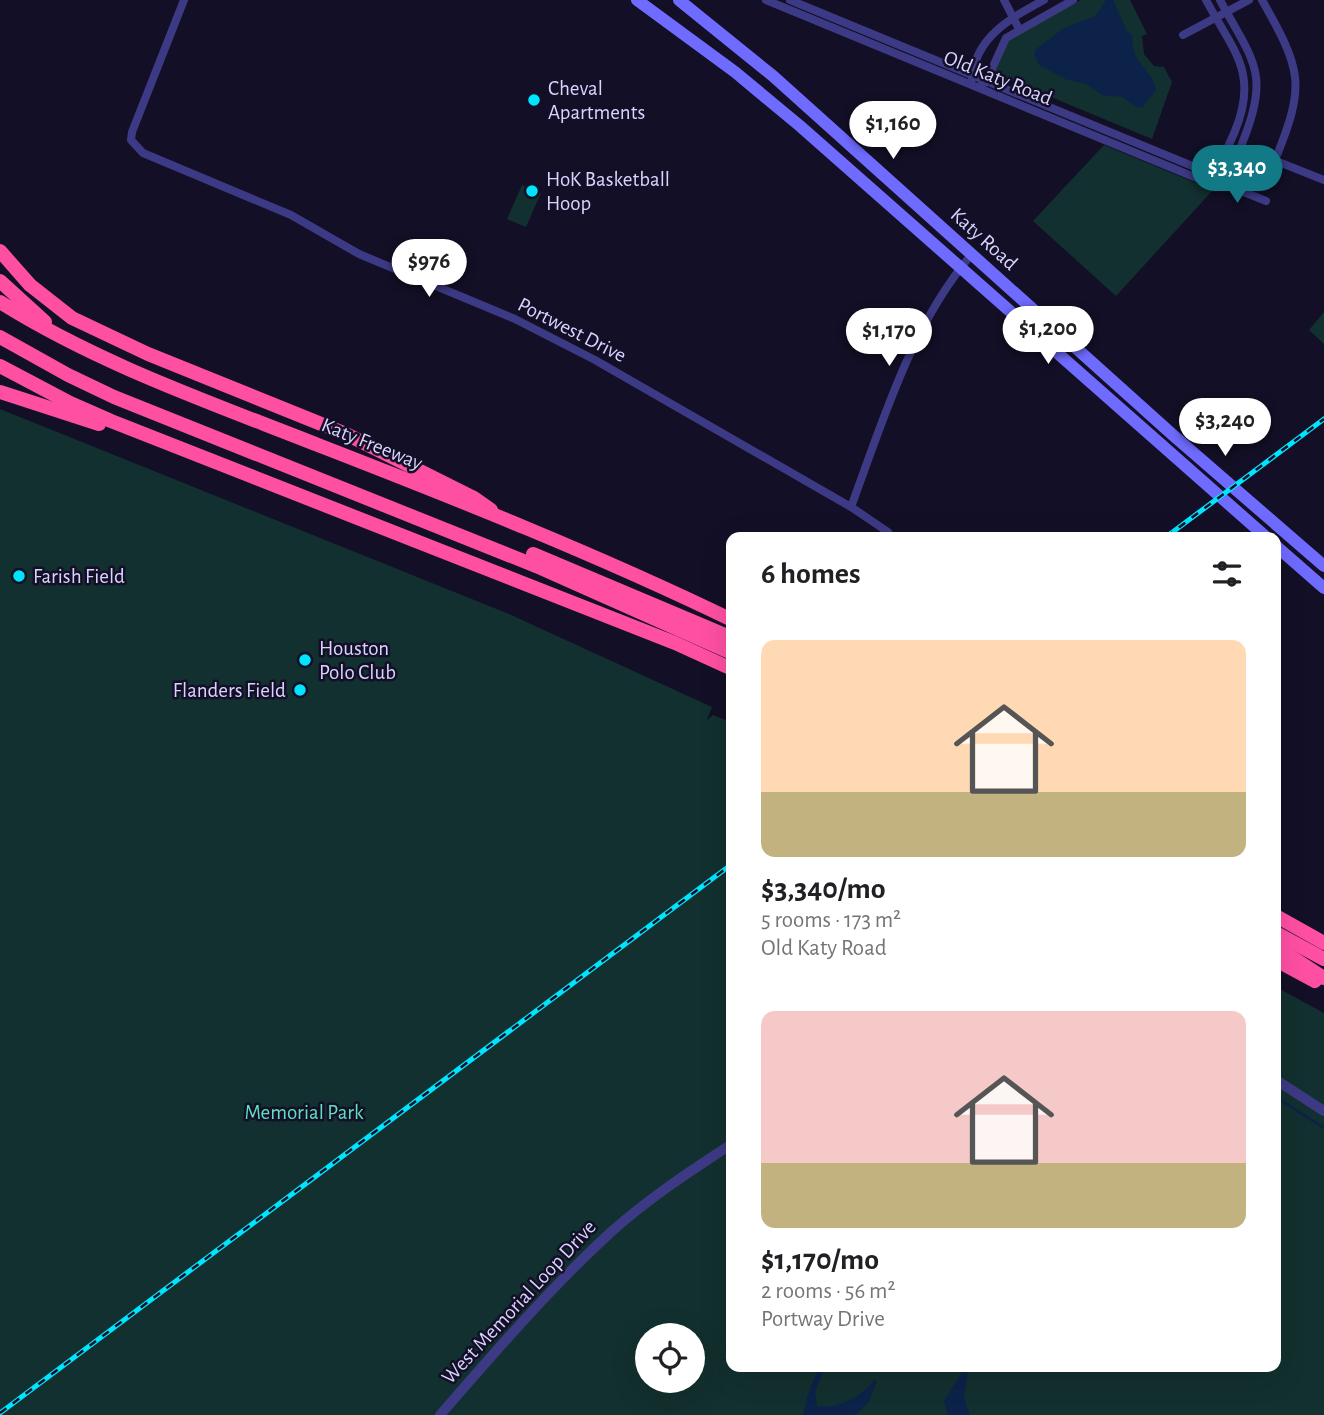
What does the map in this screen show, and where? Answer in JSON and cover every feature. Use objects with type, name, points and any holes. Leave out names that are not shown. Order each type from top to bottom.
[{"type":"highway","points":[[2,251],[30,285],[72,318],[148,354],[346,434],[474,498],[512,525]]},
{"type":"highway","points":[[0,281],[54,329],[106,360]]},
{"type":"highway","name":"Katy Freeway","points":[[0,302],[106,360],[512,525],[726,617]]},
{"type":"highway","points":[[0,311],[106,360]]},
{"type":"highway","points":[[0,329],[72,369],[119,390],[597,580],[726,635]]},
{"type":"highway","points":[[0,337],[114,397],[565,578],[726,650]]},
{"type":"highway","points":[[0,366],[70,403],[726,665]]},
{"type":"highway","points":[[0,392],[246,475]]},
{"type":"highway","points":[[1281,919],[1324,943]]},
{"type":"highway","points":[[1281,936],[1324,959]]},
{"type":"highway","points":[[1281,950],[1324,978]]},
{"type":"highway","points":[[1281,963],[1324,986]]},
{"type":"main road","name":"Katy Road","points":[[637,0],[746,81],[1260,532]]},
{"type":"main road","name":"Katy Road","points":[[679,0],[773,76],[1324,566]]},
{"type":"main road","points":[[986,289],[996,276]]},
{"type":"main road","points":[[1073,366],[1082,352]]},
{"type":"main road","points":[[1281,549],[1324,588]]},
{"type":"street","name":"Portwest Drive","points":[[184,0],[132,132],[131,140],[143,153],[291,215],[359,254],[519,321],[600,362],[851,507],[888,532]]},
{"type":"street","name":"Old Katy Road","points":[[766,0],[975,88],[1202,170],[1219,182],[1266,201]]},
{"type":"street","name":"Old Katy Road","points":[[790,0],[986,82],[1100,134]]},
{"type":"street","points":[[1004,0],[1019,29]]},
{"type":"street","points":[[1044,0],[1013,16],[988,37],[971,76],[975,88],[986,82],[1001,46],[1019,29],[1073,0]]},
{"type":"street","points":[[1206,0],[1245,78],[1245,101],[1218,169],[1219,182]]},
{"type":"street","points":[[1219,182],[1229,173],[1256,109],[1257,82],[1252,61],[1220,0]]},
{"type":"street","points":[[1183,35],[1249,0]]},
{"type":"street","points":[[1262,0],[1286,42],[1297,79],[1292,116],[1275,160]]},
{"type":"street","points":[[829,27],[832,18]]},
{"type":"street","points":[[1234,133],[1242,142],[1275,160],[1324,180]]},
{"type":"street","points":[[851,507],[908,360],[936,300],[971,254]]},
{"type":"street","points":[[1281,1083],[1324,1111]]},
{"type":"street","name":"West Memorial Loop Drive","points":[[440,1415],[524,1319],[612,1231],[726,1148]]},
{"type":"green space","points":[[1081,0],[1130,0],[1147,34],[1142,36],[1144,54],[1154,66],[1164,67],[1172,82],[1152,139],[993,73],[1008,42],[1015,35]]},
{"type":"green space","points":[[1104,145],[1213,190],[1116,296],[1033,221]]},
{"type":"green space","points":[[522,185],[541,193],[526,227],[507,219]]},
{"type":"green space","points":[[1324,312],[1324,344],[1309,330]]},
{"type":"green space","name":"Memorial Park","points":[[0,409],[509,614],[712,707],[707,720],[713,715],[726,720],[726,1372],[1281,1372],[1281,990],[1324,1013],[1324,1415],[0,1415]]},
{"type":"water","points":[[1106,0],[1113,0],[1127,31],[1133,36],[1134,53],[1154,82],[1156,90],[1143,107],[1137,108],[1122,97],[1102,95],[1086,84],[1065,79],[1039,65],[1034,54],[1036,49],[1064,28],[1095,16]]},
{"type":"water","points":[[817,1372],[823,1372],[815,1392],[817,1406],[850,1400],[864,1391],[875,1379],[877,1382],[868,1403],[855,1415],[803,1415]]},
{"type":"water","points":[[962,1372],[967,1372],[964,1398],[970,1415],[948,1415],[944,1401]]},
{"type":"waterway","points":[[1281,1100],[1324,1128]]},
{"type":"railway","points":[[1173,532],[1324,419]]},
{"type":"railway","points":[[0,1413],[726,868]]},
{"type":"place","name":"Cheval Apartments","points":[[534,100]]},
{"type":"place","name":"HoK Basketball Hoop","points":[[532,191]]},
{"type":"place","name":"Farish Field","points":[[19,576]]},
{"type":"place","name":"Houston Polo Club","points":[[305,660]]},
{"type":"place","name":"Flanders Field","points":[[300,690]]}]
